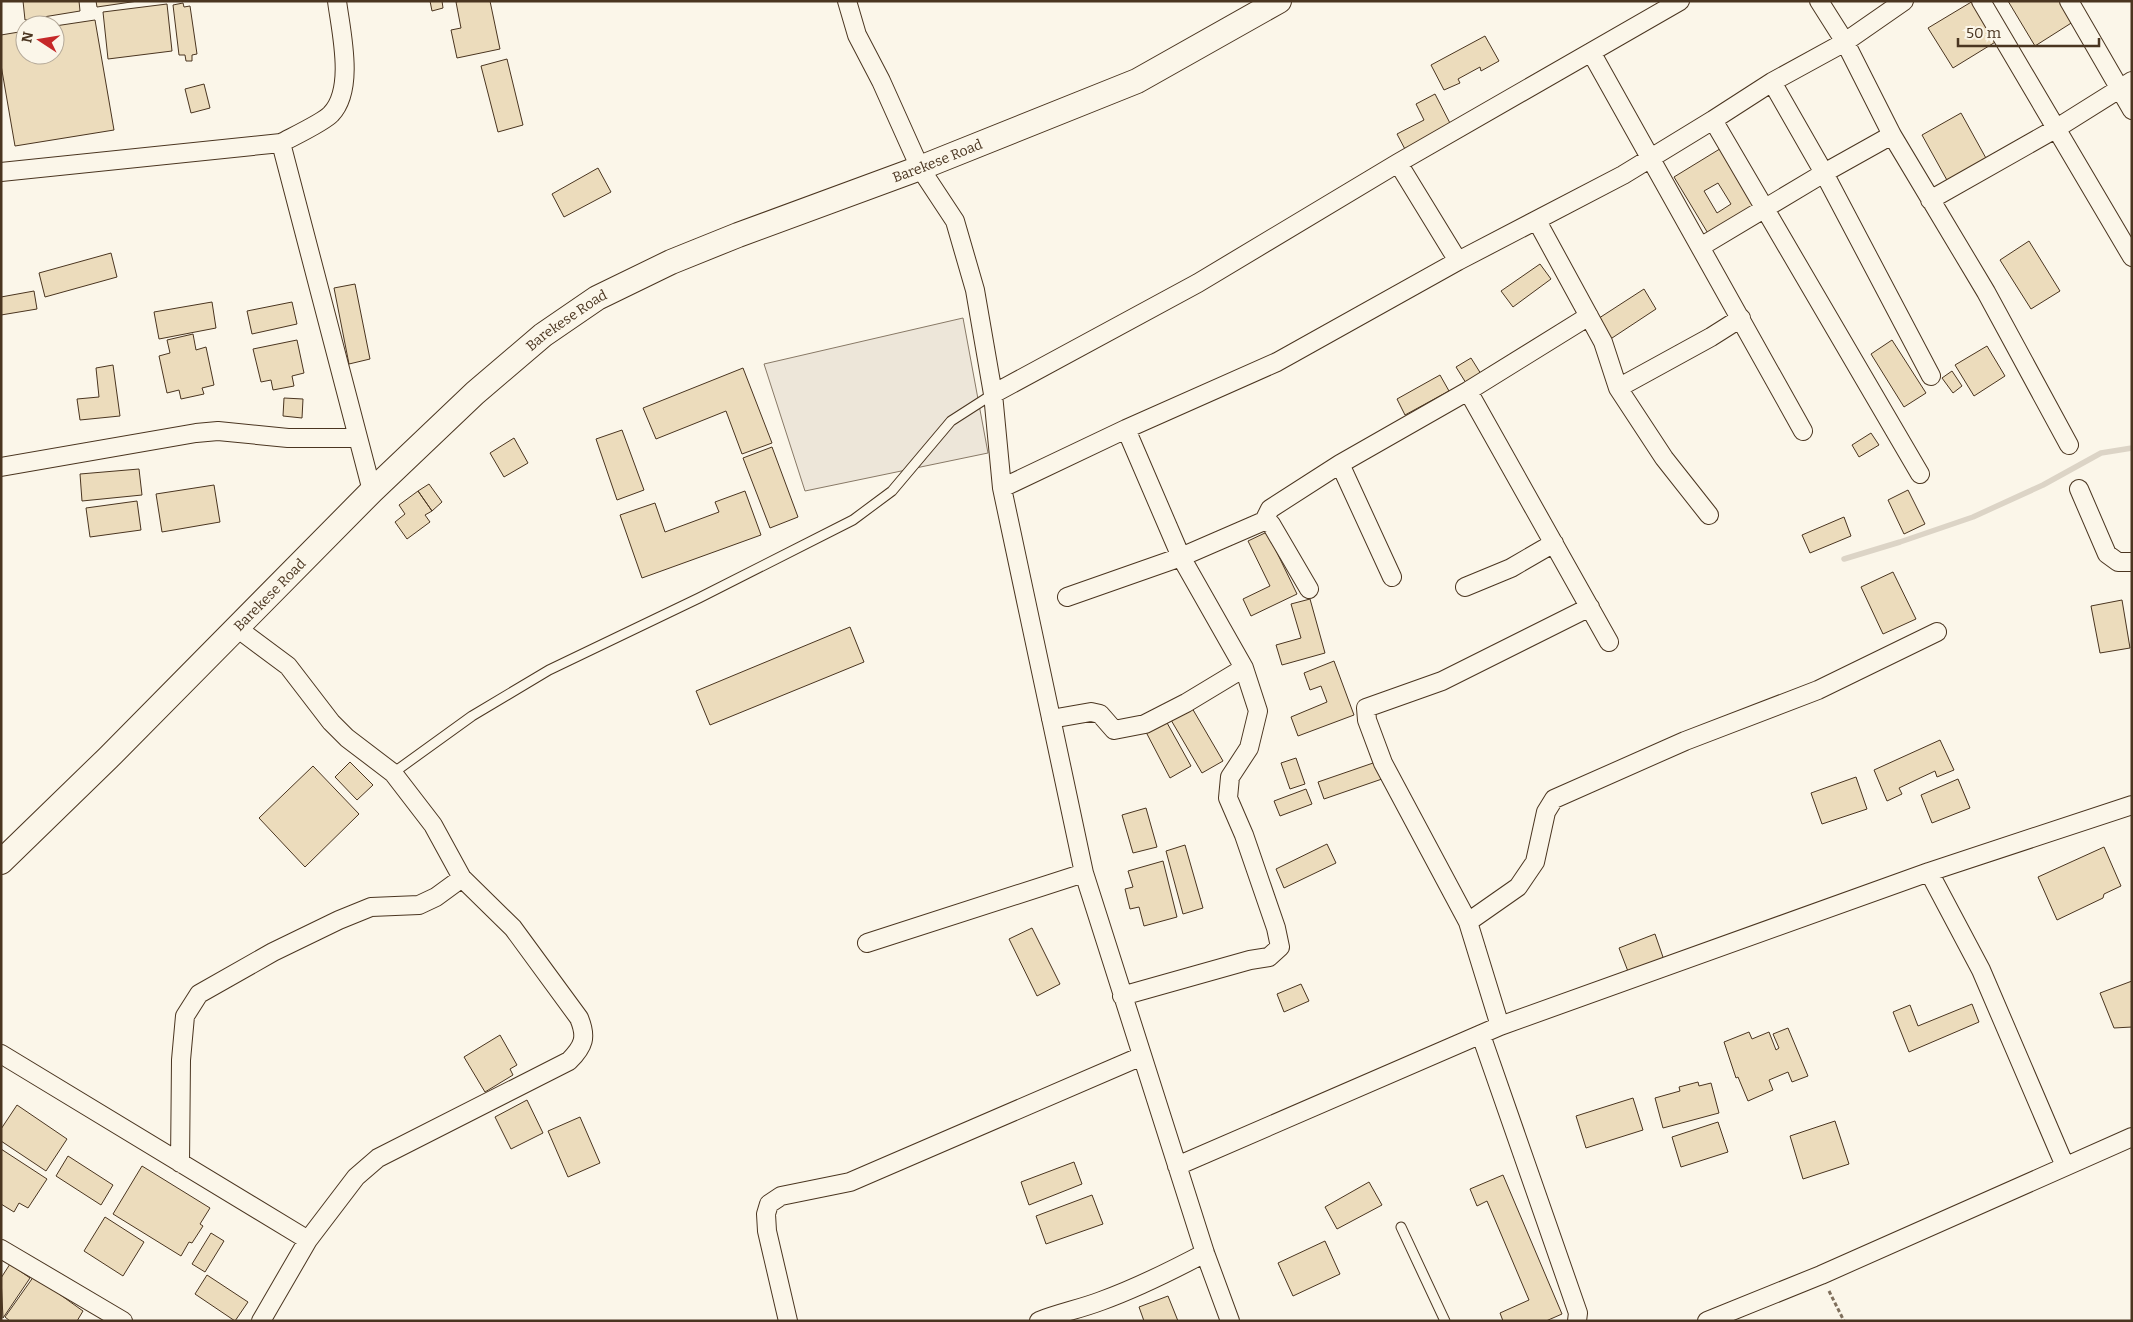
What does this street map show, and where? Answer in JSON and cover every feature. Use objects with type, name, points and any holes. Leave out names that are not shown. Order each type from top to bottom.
[{"type":"main road","name":"Barekese Road","points":[[1,862],[372,491],[482,386],[543,335],[598,298],[671,262],[738,235],[920,168],[1137,82],[1252,8],[1279,1]]},
{"type":"street","points":[[1,172],[281,143],[331,114],[341,97],[344,66],[337,1]]},
{"type":"street","points":[[847,1],[857,35],[881,81],[920,168],[954,221],[975,290],[993,394],[1002,488],[1084,873],[1205,1253],[1230,1321]]},
{"type":"street","points":[[993,394],[1198,283],[1398,164],[1680,1]]},
{"type":"street","points":[[1819,1],[1845,42],[1892,135],[1986,292],[2069,445]]},
{"type":"street","points":[[1002,488],[1126,428],[1277,362],[1458,261],[1537,221],[1652,157],[1772,82],[1845,42],[1904,1]]},
{"type":"street","points":[[1981,1],[2132,257]]},
{"type":"street","points":[[2069,1],[2126,85],[2132,110]]},
{"type":"street","points":[[1591,52],[1702,246],[1803,431]]},
{"type":"street","points":[[1772,82],[1824,173],[1931,376]]},
{"type":"street","points":[[1930,200],[2057,128],[2126,85]]},
{"type":"street","points":[[1713,120],[1920,474]]},
{"type":"street","points":[[1702,246],[1892,135]]},
{"type":"street","points":[[281,143],[372,491]]},
{"type":"street","points":[[1398,164],[1458,261]]},
{"type":"street","points":[[1537,221],[1603,342],[1618,388],[1664,458],[1709,515]]},
{"type":"street","points":[[1067,597],[1181,557],[1264,521],[1270,510],[1340,464],[1468,392],[1589,316]]},
{"type":"street","points":[[1618,388],[1712,337],[1740,318]]},
{"type":"street","points":[[1468,392],[1610,642]]},
{"type":"street","points":[[1122,996],[1250,960],[1269,957],[1280,947],[1276,928],[1244,835],[1228,798],[1230,777],[1249,748],[1258,711],[1244,668],[1181,557],[1126,428]]},
{"type":"street","points":[[1,467],[196,433],[218,431],[288,438],[358,438]]},
{"type":"street","points":[[1340,464],[1392,577]]},
{"type":"street","points":[[2079,489],[2107,554],[2118,562],[2132,562]]},
{"type":"street","points":[[1264,521],[1271,524],[1309,589]]},
{"type":"street","points":[[1465,587],[1511,568],[1554,543]]},
{"type":"street","points":[[1500,1026],[1468,922],[1383,763],[1367,720],[1366,708],[1442,681],[1590,607]]},
{"type":"street","points":[[237,628],[288,666],[331,722],[347,738],[392,773],[433,824],[462,878],[513,928],[579,1018],[584,1030],[583,1042],[578,1052],[569,1061],[378,1158],[356,1177],[308,1240],[262,1321]]},
{"type":"street","points":[[1468,922],[1518,888],[1536,862],[1546,812],[1554,799],[1685,741],[1818,690],[1937,632]]},
{"type":"street","points":[[1051,719],[1091,712],[1100,714],[1114,730],[1145,724],[1186,703],[1244,668]]},
{"type":"street","points":[[1177,1166],[1500,1026],[1929,872],[2132,805]]},
{"type":"street","points":[[1929,872],[1981,970],[2065,1166]]},
{"type":"street","points":[[867,943],[1084,873]]},
{"type":"street","points":[[180,1163],[181,1060],[185,1016],[199,994],[273,952],[339,920],[372,907],[419,905],[436,897],[462,878]]},
{"type":"street","points":[[1481,1035],[1578,1313],[1576,1321]]},
{"type":"street","points":[[1,1054],[308,1240]]},
{"type":"street","points":[[788,1321],[767,1231],[766,1214],[769,1204],[781,1196],[850,1182],[1142,1056]]},
{"type":"street","points":[[1707,1321],[1821,1275],[2132,1137]]},
{"type":"street","points":[[1,1249],[123,1321]]},
{"type":"street","points":[[1039,1321],[1058,1313],[1098,1302],[1158,1278],[1205,1253]]},
{"type":"lane","points":[[392,773],[472,716],[549,670],[699,598],[853,520],[892,491],[951,421],[993,394]]},
{"type":"lane","points":[[1401,1227],[1445,1321]]},
{"type":"path","points":[[1821,1275],[1844,1321]]},
{"type":"shaded area","points":[[963,318],[988,453],[805,491],[764,364]]},
{"type":"building","points":[[23,1],[79,1],[80,11],[56,15],[24,15]]},
{"type":"building","points":[[96,1],[138,1],[97,7]]},
{"type":"building","points":[[430,1],[442,1],[443,8],[432,11]]},
{"type":"building","points":[[490,1],[500,49],[457,58],[451,30],[461,28],[456,2]]},
{"type":"building","points":[[1973,1],[1997,41],[1953,68],[1928,28]]},
{"type":"building","points":[[2008,1],[2065,1],[2076,20],[2035,46]]},
{"type":"building","points":[[183,3],[184,7],[190,6],[197,54],[192,55],[192,61],[186,61],[185,55],[179,55],[173,5]]},
{"type":"building","points":[[167,4],[172,51],[108,59],[103,12]]},
{"type":"building","points":[[95,20],[114,130],[15,146],[1,65],[1,35],[15,33],[15,65],[65,65],[65,24]]},
{"type":"building","points":[[1485,36],[1499,61],[1481,71],[1480,67],[1458,79],[1460,83],[1444,90],[1431,65]]},
{"type":"building","points":[[507,59],[523,125],[498,132],[481,66]]},
{"type":"building","points":[[204,84],[210,108],[191,113],[185,89]]},
{"type":"building","points":[[1435,94],[1453,129],[1407,153],[1397,134],[1424,120],[1416,104]]},
{"type":"building","points":[[1961,113],[1987,160],[1948,182],[1922,135]]},
{"type":"building","points":[[1723,147],[1757,205],[1709,235],[1674,177]],"holes":[[[1718,183],[1731,204],[1717,213],[1704,191]]]},
{"type":"building","points":[[598,168],[611,192],[564,217],[552,194]]},
{"type":"building","points":[[2029,241],[2060,291],[2031,309],[2000,260]]},
{"type":"building","points":[[111,253],[117,277],[45,297],[39,273]]},
{"type":"building","points":[[1540,264],[1551,279],[1513,307],[1501,291]]},
{"type":"building","points":[[355,284],[370,359],[349,364],[334,288]]},
{"type":"building","points":[[1644,289],[1656,309],[1606,342],[1593,322]]},
{"type":"building","points":[[34,291],[37,309],[1,315],[1,297]]},
{"type":"building","points":[[212,302],[216,328],[159,339],[154,312]]},
{"type":"building","points":[[292,302],[297,324],[252,334],[247,311]]},
{"type":"building","points":[[193,334],[196,350],[206,347],[214,385],[202,388],[204,394],[181,399],[179,390],[167,393],[159,356],[170,353],[167,340]]},
{"type":"building","points":[[297,340],[304,373],[292,376],[294,386],[273,390],[271,380],[261,382],[253,349]]},
{"type":"building","points":[[1892,340],[1926,393],[1904,407],[1871,354]]},
{"type":"building","points":[[1987,346],[2005,376],[1974,396],[1955,365]]},
{"type":"building","points":[[1471,358],[1481,374],[1466,383],[1456,367]]},
{"type":"building","points":[[113,365],[120,416],[80,420],[77,399],[99,397],[96,368]]},
{"type":"building","points":[[743,368],[772,443],[742,454],[726,411],[656,439],[643,408]]},
{"type":"building","points":[[1952,371],[1962,386],[1953,393],[1942,378]]},
{"type":"building","points":[[1440,375],[1449,391],[1405,415],[1397,399]]},
{"type":"building","points":[[284,398],[303,399],[302,418],[283,416]]},
{"type":"building","points":[[622,430],[644,490],[617,500],[596,439]]},
{"type":"building","points":[[1871,433],[1879,445],[1859,457],[1852,445]]},
{"type":"building","points":[[514,438],[528,463],[504,477],[490,453]]},
{"type":"building","points":[[772,447],[798,517],[770,528],[743,458]]},
{"type":"building","points":[[139,469],[142,495],[82,501],[80,474]]},
{"type":"building","points":[[429,484],[442,502],[432,511],[418,491]]},
{"type":"building","points":[[214,485],[220,522],[162,532],[156,494]]},
{"type":"building","points":[[1908,490],[1925,524],[1904,534],[1888,500]]},
{"type":"building","points":[[418,491],[432,511],[425,515],[430,522],[407,539],[395,522],[405,514],[399,505]]},
{"type":"building","points":[[745,491],[761,535],[642,578],[620,515],[655,503],[665,532],[719,512],[715,502]]},
{"type":"building","points":[[137,501],[141,530],[90,537],[86,508]]},
{"type":"building","points":[[1844,517],[1851,536],[1810,553],[1802,535]]},
{"type":"building","points":[[1267,532],[1297,594],[1251,616],[1243,599],[1270,586],[1248,541]]},
{"type":"building","points":[[1893,572],[1916,619],[1883,634],[1861,587]]},
{"type":"building","points":[[1310,599],[1325,653],[1282,665],[1276,645],[1301,638],[1291,604]]},
{"type":"building","points":[[2122,600],[2130,648],[2100,653],[2091,606]]},
{"type":"building","points":[[850,627],[864,662],[710,725],[696,691]]},
{"type":"building","points":[[1334,661],[1354,715],[1298,736],[1291,717],[1327,702],[1321,686],[1310,690],[1304,673]]},
{"type":"building","points":[[1192,708],[1223,761],[1202,773],[1171,720]]},
{"type":"building","points":[[1166,721],[1191,766],[1170,778],[1146,732]]},
{"type":"building","points":[[1940,740],[1954,770],[1937,777],[1935,771],[1899,788],[1902,794],[1887,801],[1874,770]]},
{"type":"building","points":[[1296,758],[1305,784],[1290,789],[1281,763]]},
{"type":"building","points":[[350,762],[373,785],[357,800],[335,777]]},
{"type":"building","points":[[1376,762],[1382,779],[1324,799],[1318,782]]},
{"type":"building","points":[[313,766],[359,814],[305,867],[259,818]]},
{"type":"building","points":[[1856,777],[1867,809],[1822,824],[1811,793]]},
{"type":"building","points":[[1958,779],[1970,808],[1932,823],[1921,795]]},
{"type":"building","points":[[1306,789],[1312,804],[1280,816],[1274,801]]},
{"type":"building","points":[[1146,808],[1157,847],[1133,853],[1122,815]]},
{"type":"building","points":[[1327,844],[1336,863],[1284,888],[1276,869]]},
{"type":"building","points":[[1185,845],[1203,908],[1183,914],[1166,851]]},
{"type":"building","points":[[2104,847],[2121,886],[2104,894],[2103,898],[2057,920],[2038,877]]},
{"type":"building","points":[[1163,861],[1177,917],[1144,926],[1139,907],[1130,909],[1125,889],[1133,887],[1128,871]]},
{"type":"building","points":[[1032,928],[1060,984],[1037,996],[1009,939]]},
{"type":"building","points":[[1655,934],[1664,960],[1629,974],[1619,948]]},
{"type":"building","points":[[2132,981],[2132,1027],[2114,1028],[2100,993]]},
{"type":"building","points":[[1301,984],[1309,1001],[1284,1012],[1277,994]]},
{"type":"building","points":[[1972,1004],[1979,1022],[1909,1052],[1893,1012],[1910,1005],[1918,1026]]},
{"type":"building","points":[[1788,1028],[1808,1076],[1792,1082],[1788,1072],[1769,1080],[1773,1090],[1748,1101],[1738,1077],[1736,1078],[1724,1042],[1749,1032],[1752,1039],[1769,1032],[1776,1050],[1779,1048],[1773,1034]]},
{"type":"building","points":[[500,1035],[517,1065],[510,1069],[513,1075],[485,1092],[464,1057]]},
{"type":"building","points":[[1698,1082],[1699,1086],[1711,1083],[1719,1113],[1663,1128],[1655,1098],[1680,1091],[1679,1087]]},
{"type":"building","points":[[1633,1098],[1643,1130],[1586,1148],[1576,1116]]},
{"type":"building","points":[[527,1100],[543,1133],[511,1149],[495,1117]]},
{"type":"building","points":[[17,1105],[67,1139],[46,1171],[1,1141],[1,1129]]},
{"type":"building","points":[[580,1117],[600,1163],[568,1177],[548,1131]]},
{"type":"building","points":[[1835,1121],[1849,1164],[1803,1179],[1790,1136]]},
{"type":"building","points":[[1718,1122],[1728,1152],[1681,1167],[1672,1137]]},
{"type":"building","points":[[1,1149],[47,1179],[28,1208],[19,1203],[14,1212],[1,1204]]},
{"type":"building","points":[[68,1156],[113,1185],[101,1205],[56,1176]]},
{"type":"building","points":[[1074,1162],[1082,1184],[1029,1205],[1021,1182]]},
{"type":"building","points":[[142,1166],[210,1208],[200,1224],[203,1226],[192,1243],[189,1242],[181,1256],[113,1214]]},
{"type":"building","points":[[1503,1175],[1562,1314],[1546,1321],[1503,1321],[1500,1313],[1529,1300],[1487,1201],[1477,1206],[1470,1189]]},
{"type":"building","points":[[1369,1182],[1382,1205],[1337,1229],[1325,1207]]},
{"type":"building","points":[[1092,1195],[1103,1224],[1046,1244],[1036,1216]]},
{"type":"building","points":[[105,1217],[144,1242],[123,1276],[84,1251]]},
{"type":"building","points":[[211,1233],[224,1241],[205,1272],[192,1264]]},
{"type":"building","points":[[1325,1241],[1340,1274],[1293,1296],[1278,1263]]},
{"type":"building","points":[[10,1264],[30,1278],[3,1318],[1,1278]]},
{"type":"building","points":[[207,1275],[248,1302],[235,1321],[195,1294]]},
{"type":"building","points":[[34,1276],[83,1311],[77,1321],[10,1321],[5,1317]]},
{"type":"building","points":[[1168,1296],[1178,1321],[1144,1321],[1139,1307]]},
{"type":"waterway","points":[[1844,559],[1973,517],[2043,485],[2101,453],[2132,448]]}]
